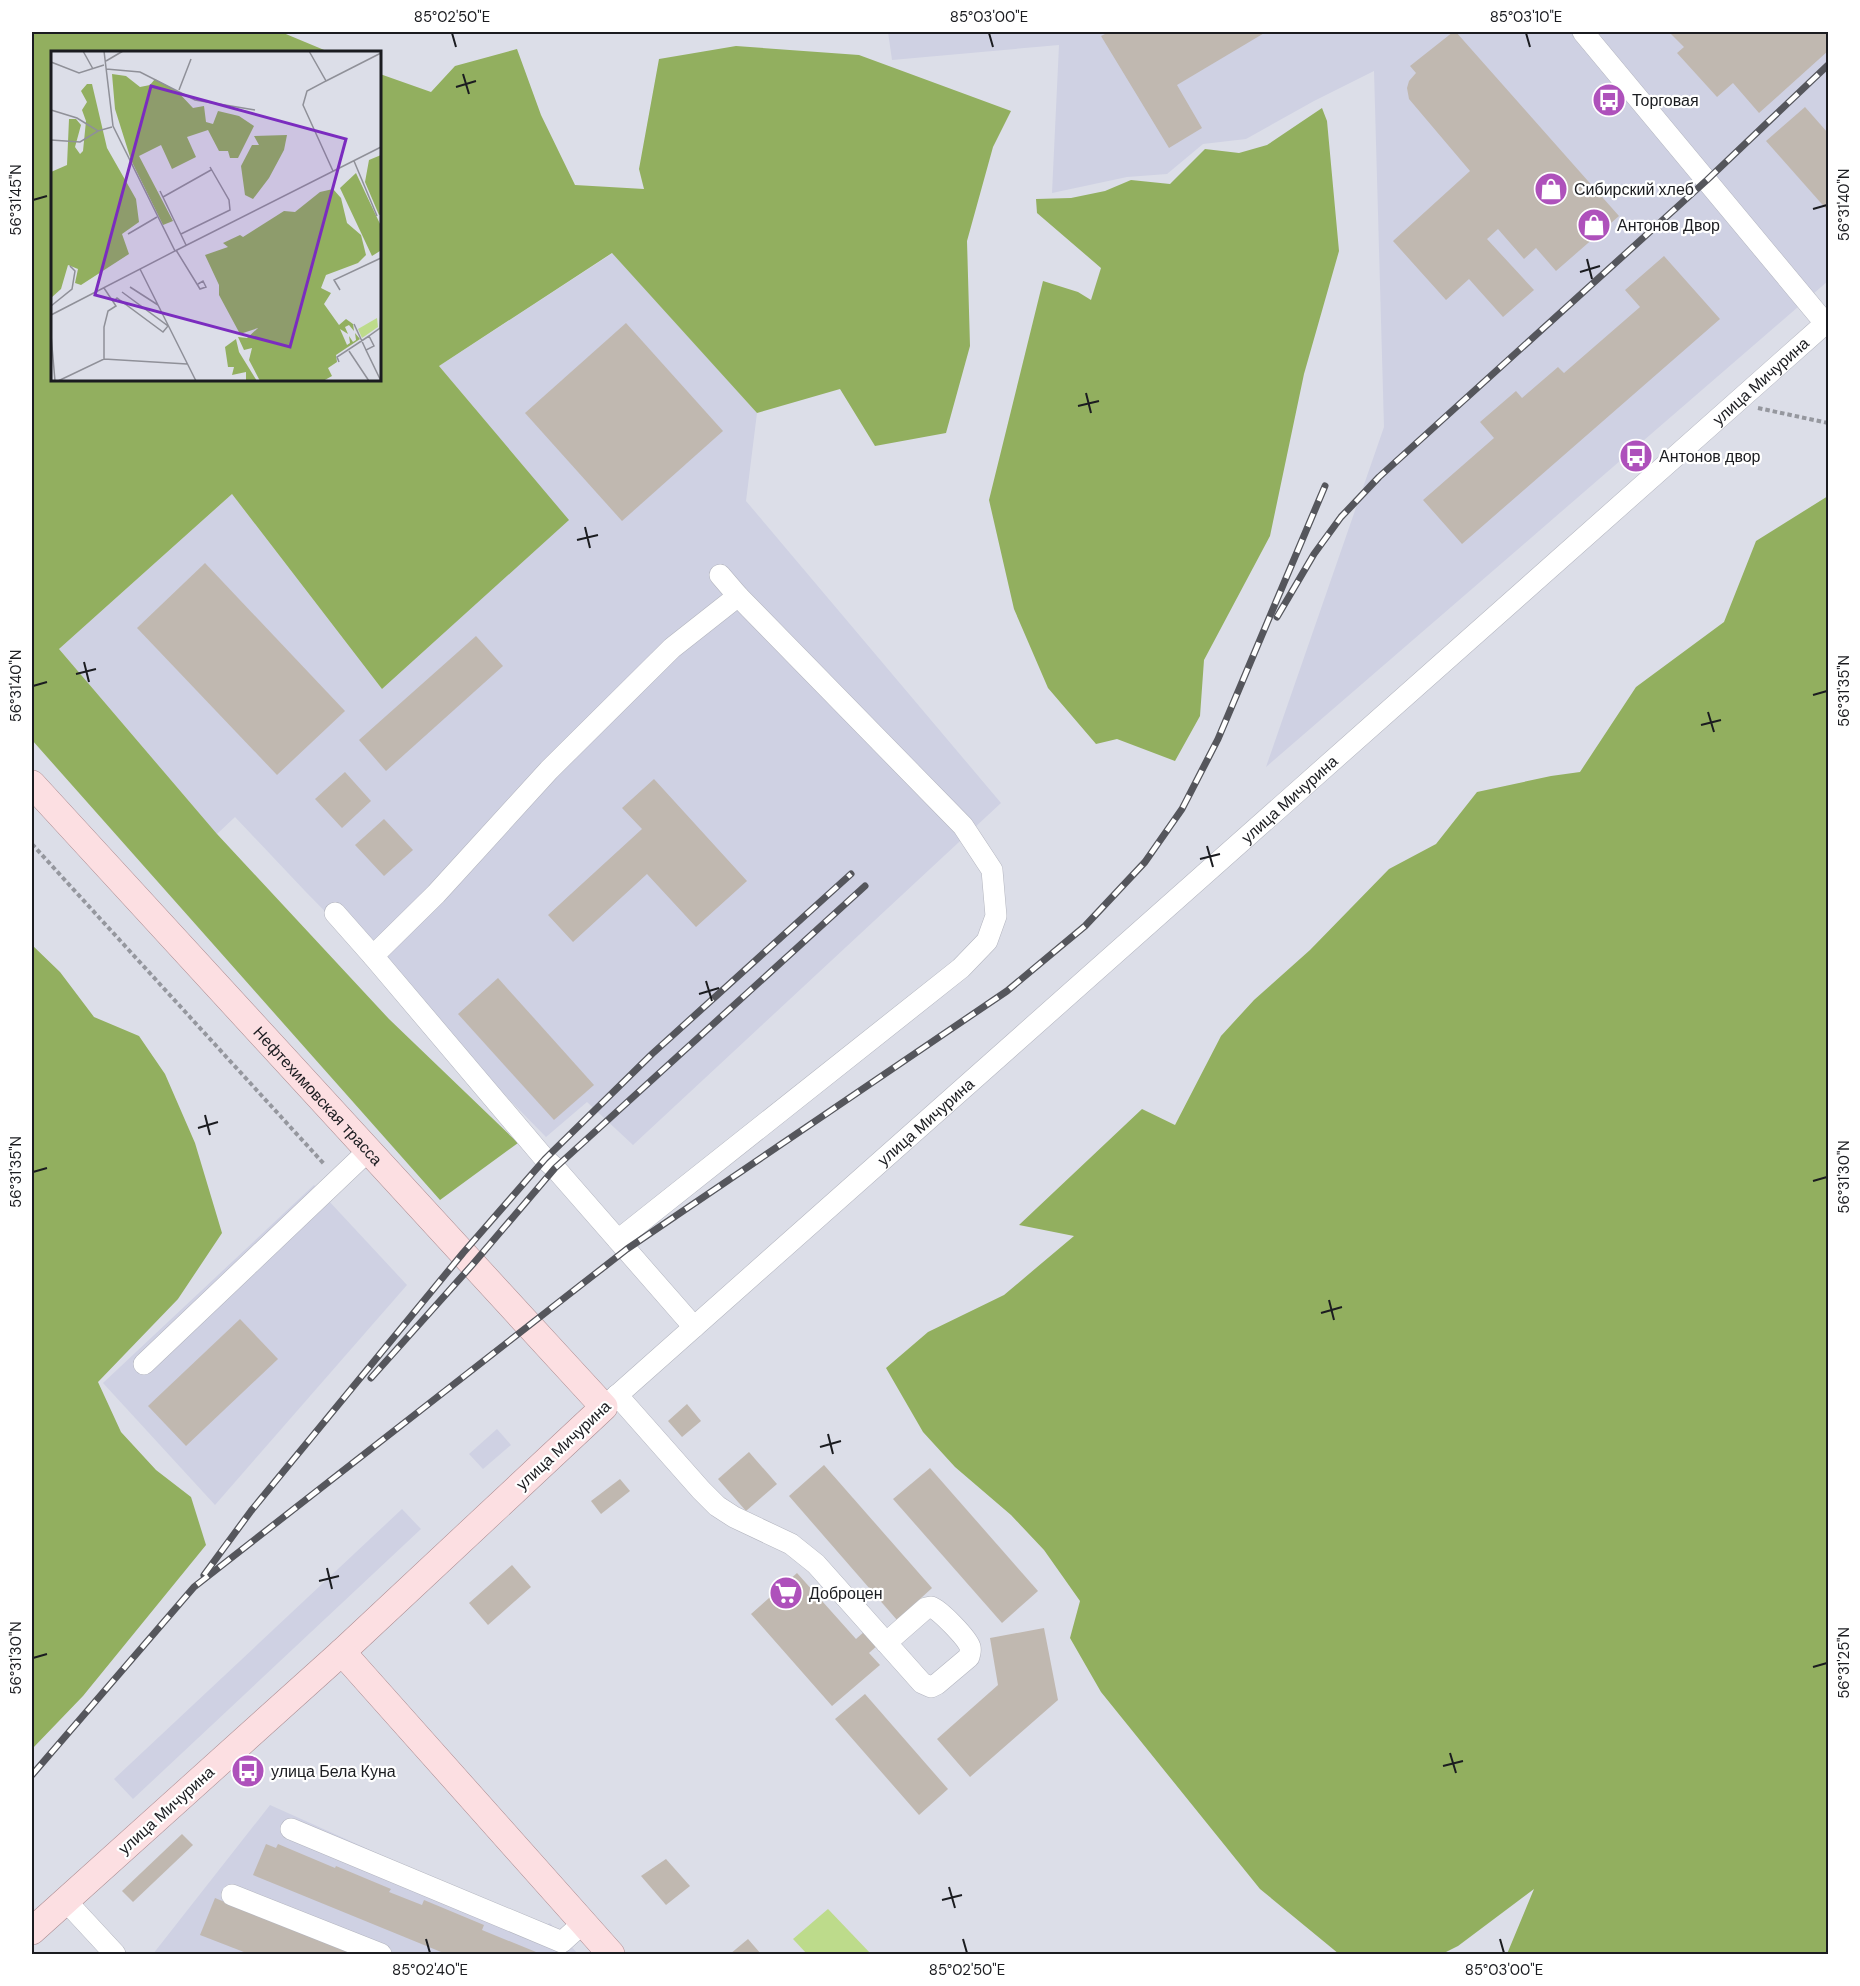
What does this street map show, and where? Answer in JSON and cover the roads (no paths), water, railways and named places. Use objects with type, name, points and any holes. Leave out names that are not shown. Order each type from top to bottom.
[{"type":"main road","name":"Нефтехимовская трасса","points":[[32,784],[171,938],[369,1150],[611,1401]]},
{"type":"main road","name":"улица Мичурина","points":[[32,1931],[342,1652],[611,1401]]},
{"type":"main road","points":[[342,1652],[610,1954]]},
{"type":"street","points":[[1583,32],[1827,322]]},
{"type":"street","name":"улица Мичурина","points":[[611,1401],[1827,322]]},
{"type":"street","points":[[618,1240],[961,968],[987,941],[996,916],[992,870],[963,826],[720,575]]},
{"type":"street","points":[[373,956],[436,894],[549,770],[672,648],[738,596]]},
{"type":"street","points":[[335,913],[545,1159],[694,1327]]},
{"type":"street","points":[[144,1364],[369,1150]]},
{"type":"street","points":[[611,1401],[708,1498],[725,1512],[791,1544],[805,1554],[886,1643]]},
{"type":"street","points":[[291,1829],[562,1942],[583,1923]]},
{"type":"street","points":[[232,1894],[381,1954]]},
{"type":"street","points":[[65,1900],[115,1954]]},
{"type":"railway","points":[[1277,617],[1314,554],[1341,517],[1379,477],[1707,180],[1828,65]]},
{"type":"railway","points":[[32,1775],[194,1587],[627,1249],[1007,991],[1085,926],[1145,862],[1182,809],[1218,739],[1325,486]]},
{"type":"railway","points":[[204,1575],[251,1511],[463,1253],[545,1159],[652,1054],[851,874]]},
{"type":"railway","points":[[371,1378],[555,1168],[865,886]]},
{"type":"place","name":"Торговая","points":[[1609,100]]},
{"type":"place","name":"Сибирский хлеб","points":[[1551,189]]},
{"type":"place","name":"Антонов Двор","points":[[1594,225]]},
{"type":"place","name":"Антонов двор","points":[[1636,456]]},
{"type":"place","name":"Доброцен","points":[[786,1593]]},
{"type":"place","name":"улица Бела Куна","points":[[248,1771]]}]
